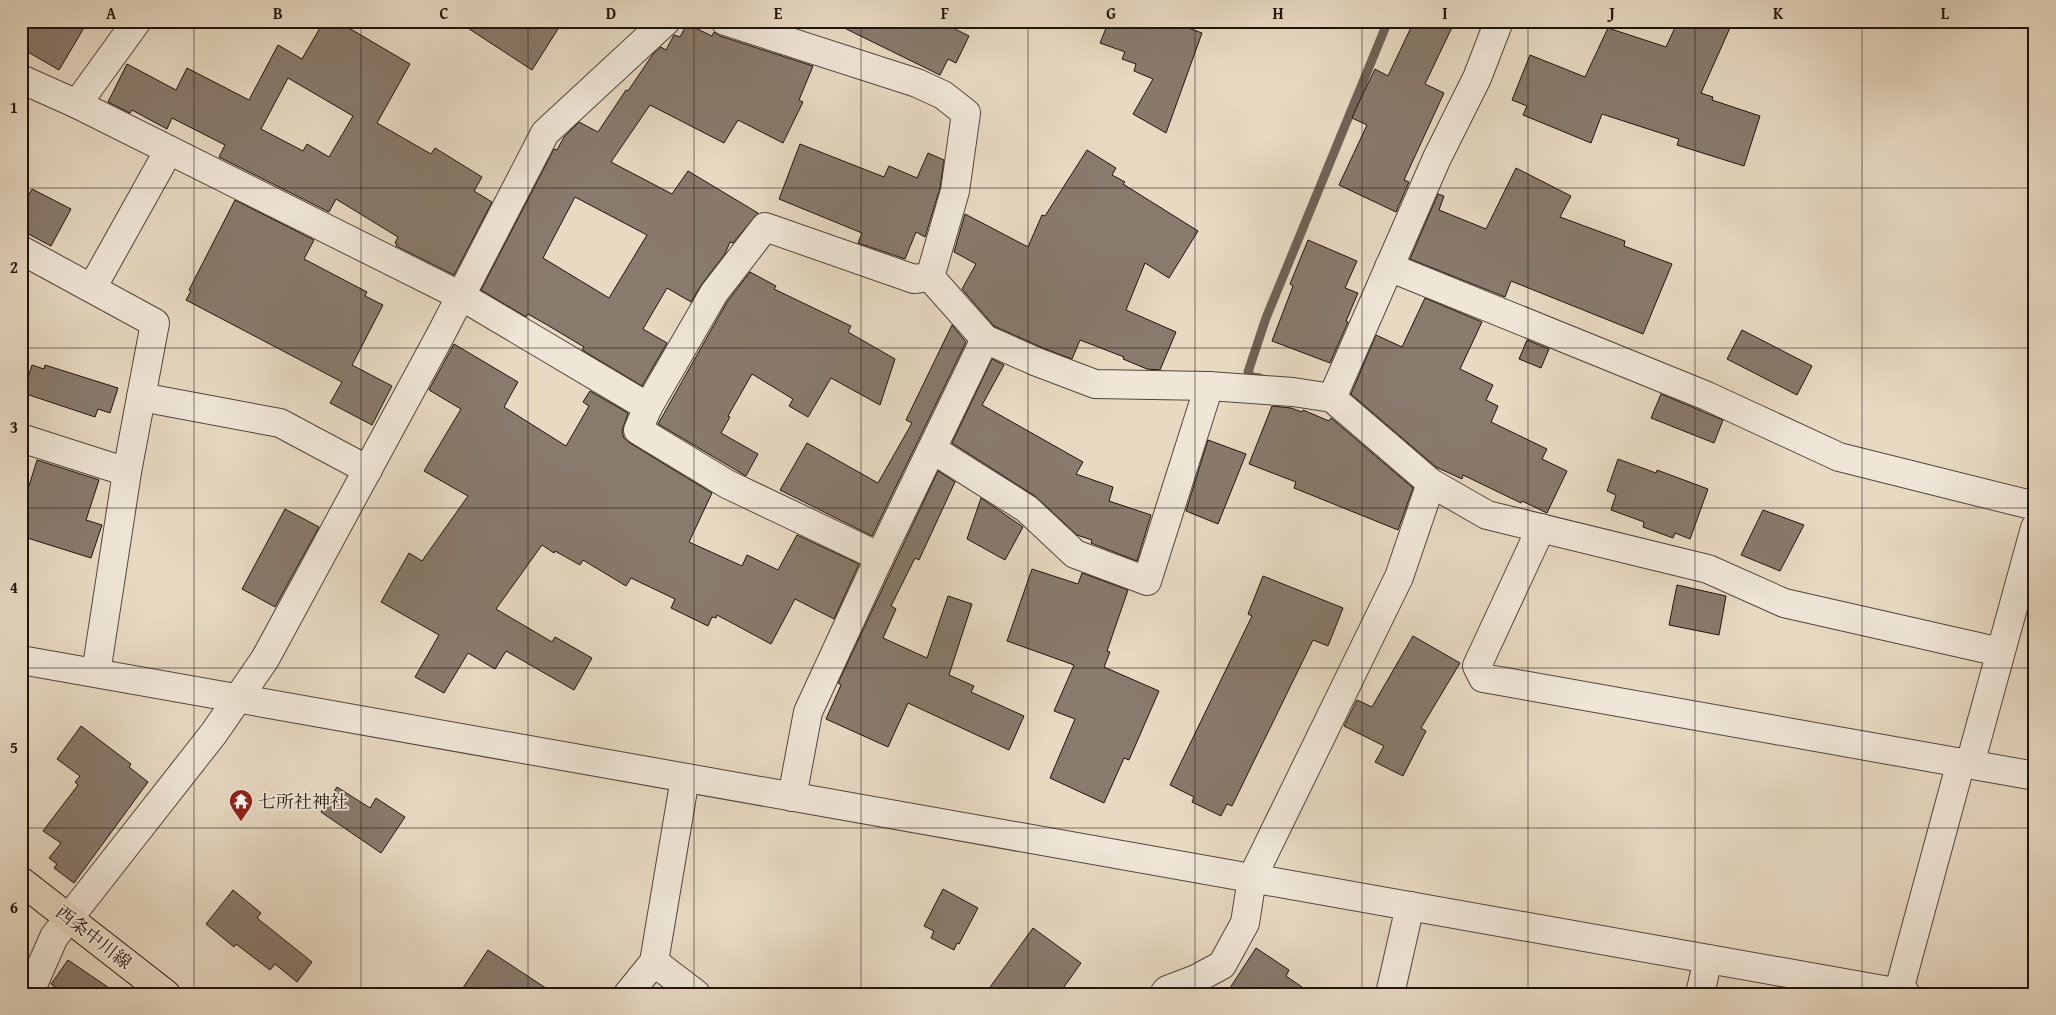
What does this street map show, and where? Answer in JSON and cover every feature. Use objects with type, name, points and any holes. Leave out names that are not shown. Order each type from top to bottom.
[{"type":"main road","name":"西条中川線","points":[[21,881],[166,994]]},
{"type":"street","points":[[78,104],[137,21]]},
{"type":"street","points":[[29,994],[54,937],[68,917],[214,733],[265,659],[461,296],[545,133],[666,21]]},
{"type":"street","points":[[726,21],[917,83],[944,95],[966,113],[955,191],[930,277]]},
{"type":"street","points":[[1332,398],[1437,158],[1477,78],[1498,21]]},
{"type":"street","points":[[21,79],[78,104],[461,296],[648,407]]},
{"type":"street","points":[[92,288],[169,150]]},
{"type":"street","points":[[880,557],[728,484],[638,430],[648,407],[714,293],[765,227],[914,279],[930,277]]},
{"type":"street","points":[[21,250],[155,323],[127,472],[96,673]]},
{"type":"street","points":[[1389,267],[1707,396],[1839,457],[2035,506]]},
{"type":"street","points":[[930,277],[985,339],[1037,362],[1095,384],[1209,386],[1292,392],[1332,398],[1431,483],[1487,515],[1708,569],[1784,603],[2000,652]]},
{"type":"street","points":[[792,797],[808,712],[985,339]]},
{"type":"street","points":[[932,449],[1027,509],[1075,554],[1147,581],[1209,386]]},
{"type":"street","points":[[141,396],[280,423],[368,470]]},
{"type":"street","points":[[21,438],[127,472]]},
{"type":"street","points":[[1164,994],[1167,990],[1196,979],[1222,965],[1245,923],[1252,878],[1399,577],[1431,483]]},
{"type":"street","points":[[1541,528],[1477,666],[1482,678],[2035,776]]},
{"type":"street","points":[[21,660],[237,700],[1901,993],[1965,763],[2000,652],[2035,528]]},
{"type":"street","points":[[628,994],[654,962],[685,778]]},
{"type":"street","points":[[1390,994],[1410,906]]},
{"type":"street","points":[[1700,994],[1708,959]]},
{"type":"street","points":[[654,962],[696,994]]},
{"type":"building","points":[[21,21],[88,21],[59,70],[21,48]]},
{"type":"building","points":[[324,21],[337,21],[410,64],[377,123],[431,154],[435,148],[482,177],[474,191],[492,202],[454,275],[396,246],[397,244],[395,243],[398,237],[336,199],[329,212],[219,157],[225,145],[172,118],[167,129],[132,110],[130,113],[108,102],[127,64],[176,90],[187,68],[249,100],[278,45],[302,59]],"holes":[[[288,78],[353,116],[329,157],[307,144],[303,151],[261,129]]]},
{"type":"building","points":[[457,21],[563,21],[532,70]]},
{"type":"building","points":[[830,21],[939,21],[969,36],[956,63],[948,59],[940,75]]},
{"type":"building","points":[[1109,21],[1169,21],[1202,33],[1166,133],[1133,114],[1153,79],[1134,71],[1136,64],[1122,59],[1125,52],[1100,43]]},
{"type":"building","points":[[1414,21],[1455,21],[1425,84],[1444,93],[1404,180],[1409,182],[1396,212],[1339,185],[1367,125],[1352,118],[1360,100],[1375,69],[1388,76]]},
{"type":"building","points":[[1678,21],[1733,21],[1701,93],[1713,97],[1712,100],[1760,116],[1744,166],[1677,145],[1679,139],[1602,114],[1591,143],[1523,115],[1527,106],[1512,100],[1530,55],[1585,77],[1608,28],[1666,47]]},
{"type":"building","points":[[687,24],[712,36],[714,32],[720,36],[813,66],[799,100],[803,102],[783,143],[738,120],[724,143],[650,105],[611,162],[672,194],[688,171],[758,213],[733,243],[730,242],[725,254],[691,302],[667,288],[643,329],[667,343],[642,386],[582,350],[584,347],[549,326],[528,314],[526,317],[481,290],[554,149],[557,150],[564,137],[579,122],[598,132],[653,54],[661,47],[666,50],[674,35],[680,37]],"holes":[[[575,197],[647,235],[609,298],[543,258]]]},
{"type":"building","points":[[800,144],[884,177],[889,166],[917,178],[928,153],[944,160],[940,188],[925,237],[916,232],[905,259],[858,243],[862,233],[779,199]]},
{"type":"building","points":[[1087,150],[1116,168],[1112,175],[1125,182],[1123,184],[1198,231],[1169,278],[1145,263],[1126,310],[1176,332],[1160,370],[1147,369],[1123,359],[1124,357],[1080,340],[1072,359],[1043,348],[994,326],[962,289],[976,264],[954,252],[965,214],[1028,247],[1042,215],[1045,216]]},
{"type":"building","points":[[1516,168],[1571,196],[1560,217],[1625,241],[1624,246],[1672,264],[1643,334],[1511,281],[1505,297],[1410,259],[1438,194],[1444,196],[1439,210],[1486,229]]},
{"type":"building","points":[[32,189],[71,209],[51,246],[21,230],[21,210]]},
{"type":"building","points":[[235,200],[314,240],[304,259],[367,292],[365,296],[383,305],[352,365],[392,386],[372,425],[330,403],[342,382],[186,300],[191,291],[189,290]]},
{"type":"building","points":[[1308,240],[1357,261],[1345,288],[1358,293],[1330,363],[1272,341],[1293,286],[1290,284]]},
{"type":"building","points":[[750,272],[776,286],[774,289],[851,326],[848,332],[895,359],[880,405],[831,378],[808,417],[789,406],[793,399],[752,374],[728,416],[730,417],[721,433],[758,454],[746,476],[658,424],[727,302]]},
{"type":"building","points":[[1425,298],[1482,322],[1460,369],[1493,385],[1486,400],[1498,406],[1491,422],[1547,449],[1542,459],[1567,471],[1547,513],[1522,501],[1521,503],[1463,475],[1462,479],[1436,467],[1351,394],[1376,335],[1402,347]]},
{"type":"building","points":[[952,325],[966,342],[872,536],[780,490],[807,443],[878,483],[912,423],[906,420]]},
{"type":"building","points":[[1742,330],[1812,366],[1797,395],[1727,359]]},
{"type":"building","points":[[1527,340],[1549,349],[1541,368],[1519,359]]},
{"type":"building","points":[[454,344],[518,382],[504,407],[566,446],[589,406],[583,402],[590,391],[628,413],[622,431],[624,438],[712,493],[689,542],[742,566],[747,555],[778,570],[797,535],[859,564],[834,619],[795,599],[771,644],[717,615],[716,618],[712,617],[708,626],[671,608],[675,599],[631,578],[626,586],[583,560],[580,565],[542,545],[496,609],[552,642],[555,637],[592,658],[574,690],[506,651],[495,669],[468,653],[444,693],[415,677],[439,635],[381,602],[409,553],[422,561],[468,496],[424,471],[461,409],[429,390]]},
{"type":"building","points":[[992,359],[1004,365],[982,405],[1083,462],[1076,474],[1113,487],[1109,501],[1151,515],[1137,561],[1091,543],[1092,540],[1077,535],[1035,496],[952,443]]},
{"type":"building","points":[[32,365],[44,369],[45,365],[118,388],[110,413],[98,409],[95,417],[23,393]]},
{"type":"building","points":[[1661,394],[1723,420],[1714,443],[1651,418]]},
{"type":"building","points":[[1272,406],[1291,408],[1302,412],[1303,410],[1329,421],[1331,418],[1413,488],[1398,530],[1294,488],[1296,482],[1249,464]]},
{"type":"building","points":[[1208,440],[1246,454],[1218,524],[1186,511]]},
{"type":"building","points":[[1618,459],[1656,473],[1657,470],[1708,489],[1690,539],[1675,533],[1673,538],[1643,527],[1644,522],[1611,510],[1616,495],[1607,491]]},
{"type":"building","points":[[37,460],[99,480],[86,520],[102,525],[91,558],[21,536],[21,487],[28,489]]},
{"type":"building","points":[[938,471],[955,482],[919,560],[915,558],[891,606],[896,609],[883,638],[927,658],[948,596],[972,604],[949,675],[974,686],[971,692],[1024,716],[1009,750],[908,703],[888,747],[826,719],[841,685],[838,683]]},
{"type":"building","points":[[981,498],[1023,527],[1005,560],[967,539]]},
{"type":"building","points":[[285,509],[319,527],[275,607],[242,589]]},
{"type":"building","points":[[1763,510],[1804,525],[1780,571],[1741,555]]},
{"type":"building","points":[[1032,569],[1078,584],[1082,573],[1128,590],[1107,651],[1110,652],[1104,667],[1159,691],[1129,760],[1124,758],[1104,803],[1050,778],[1075,719],[1054,711],[1074,665],[1007,641]]},
{"type":"building","points":[[1263,576],[1343,608],[1328,646],[1313,640],[1232,806],[1227,804],[1221,816],[1192,802],[1194,797],[1170,785],[1252,616],[1248,614]]},
{"type":"building","points":[[1677,585],[1726,596],[1719,635],[1669,625]]},
{"type":"building","points":[[1413,636],[1460,663],[1421,728],[1426,731],[1403,776],[1375,762],[1384,746],[1344,726],[1357,700],[1372,707]]},
{"type":"building","points":[[81,726],[131,764],[129,767],[148,782],[74,883],[54,868],[57,864],[49,858],[61,843],[43,831],[78,785],[75,782],[80,776],[57,759]]},
{"type":"building","points":[[337,787],[370,808],[376,798],[405,817],[381,853],[321,812]]},
{"type":"building","points":[[943,889],[978,908],[954,950],[931,938],[934,931],[924,926]]},
{"type":"building","points":[[233,890],[261,913],[257,918],[312,962],[297,982],[275,964],[270,970],[236,944],[234,947],[206,924]]},
{"type":"building","points":[[1033,928],[1081,963],[1059,994],[985,994]]},
{"type":"building","points":[[1256,948],[1289,970],[1286,976],[1312,994],[1226,994]]},
{"type":"building","points":[[488,950],[555,994],[459,994]]},
{"type":"building","points":[[68,960],[118,994],[65,994],[51,984]]},
{"type":"waterway","points":[[1260,378],[1252,377],[1248,372],[1266,318],[1388,21]]},
{"type":"place","name":"七所社神社","points":[[241,822]]}]
